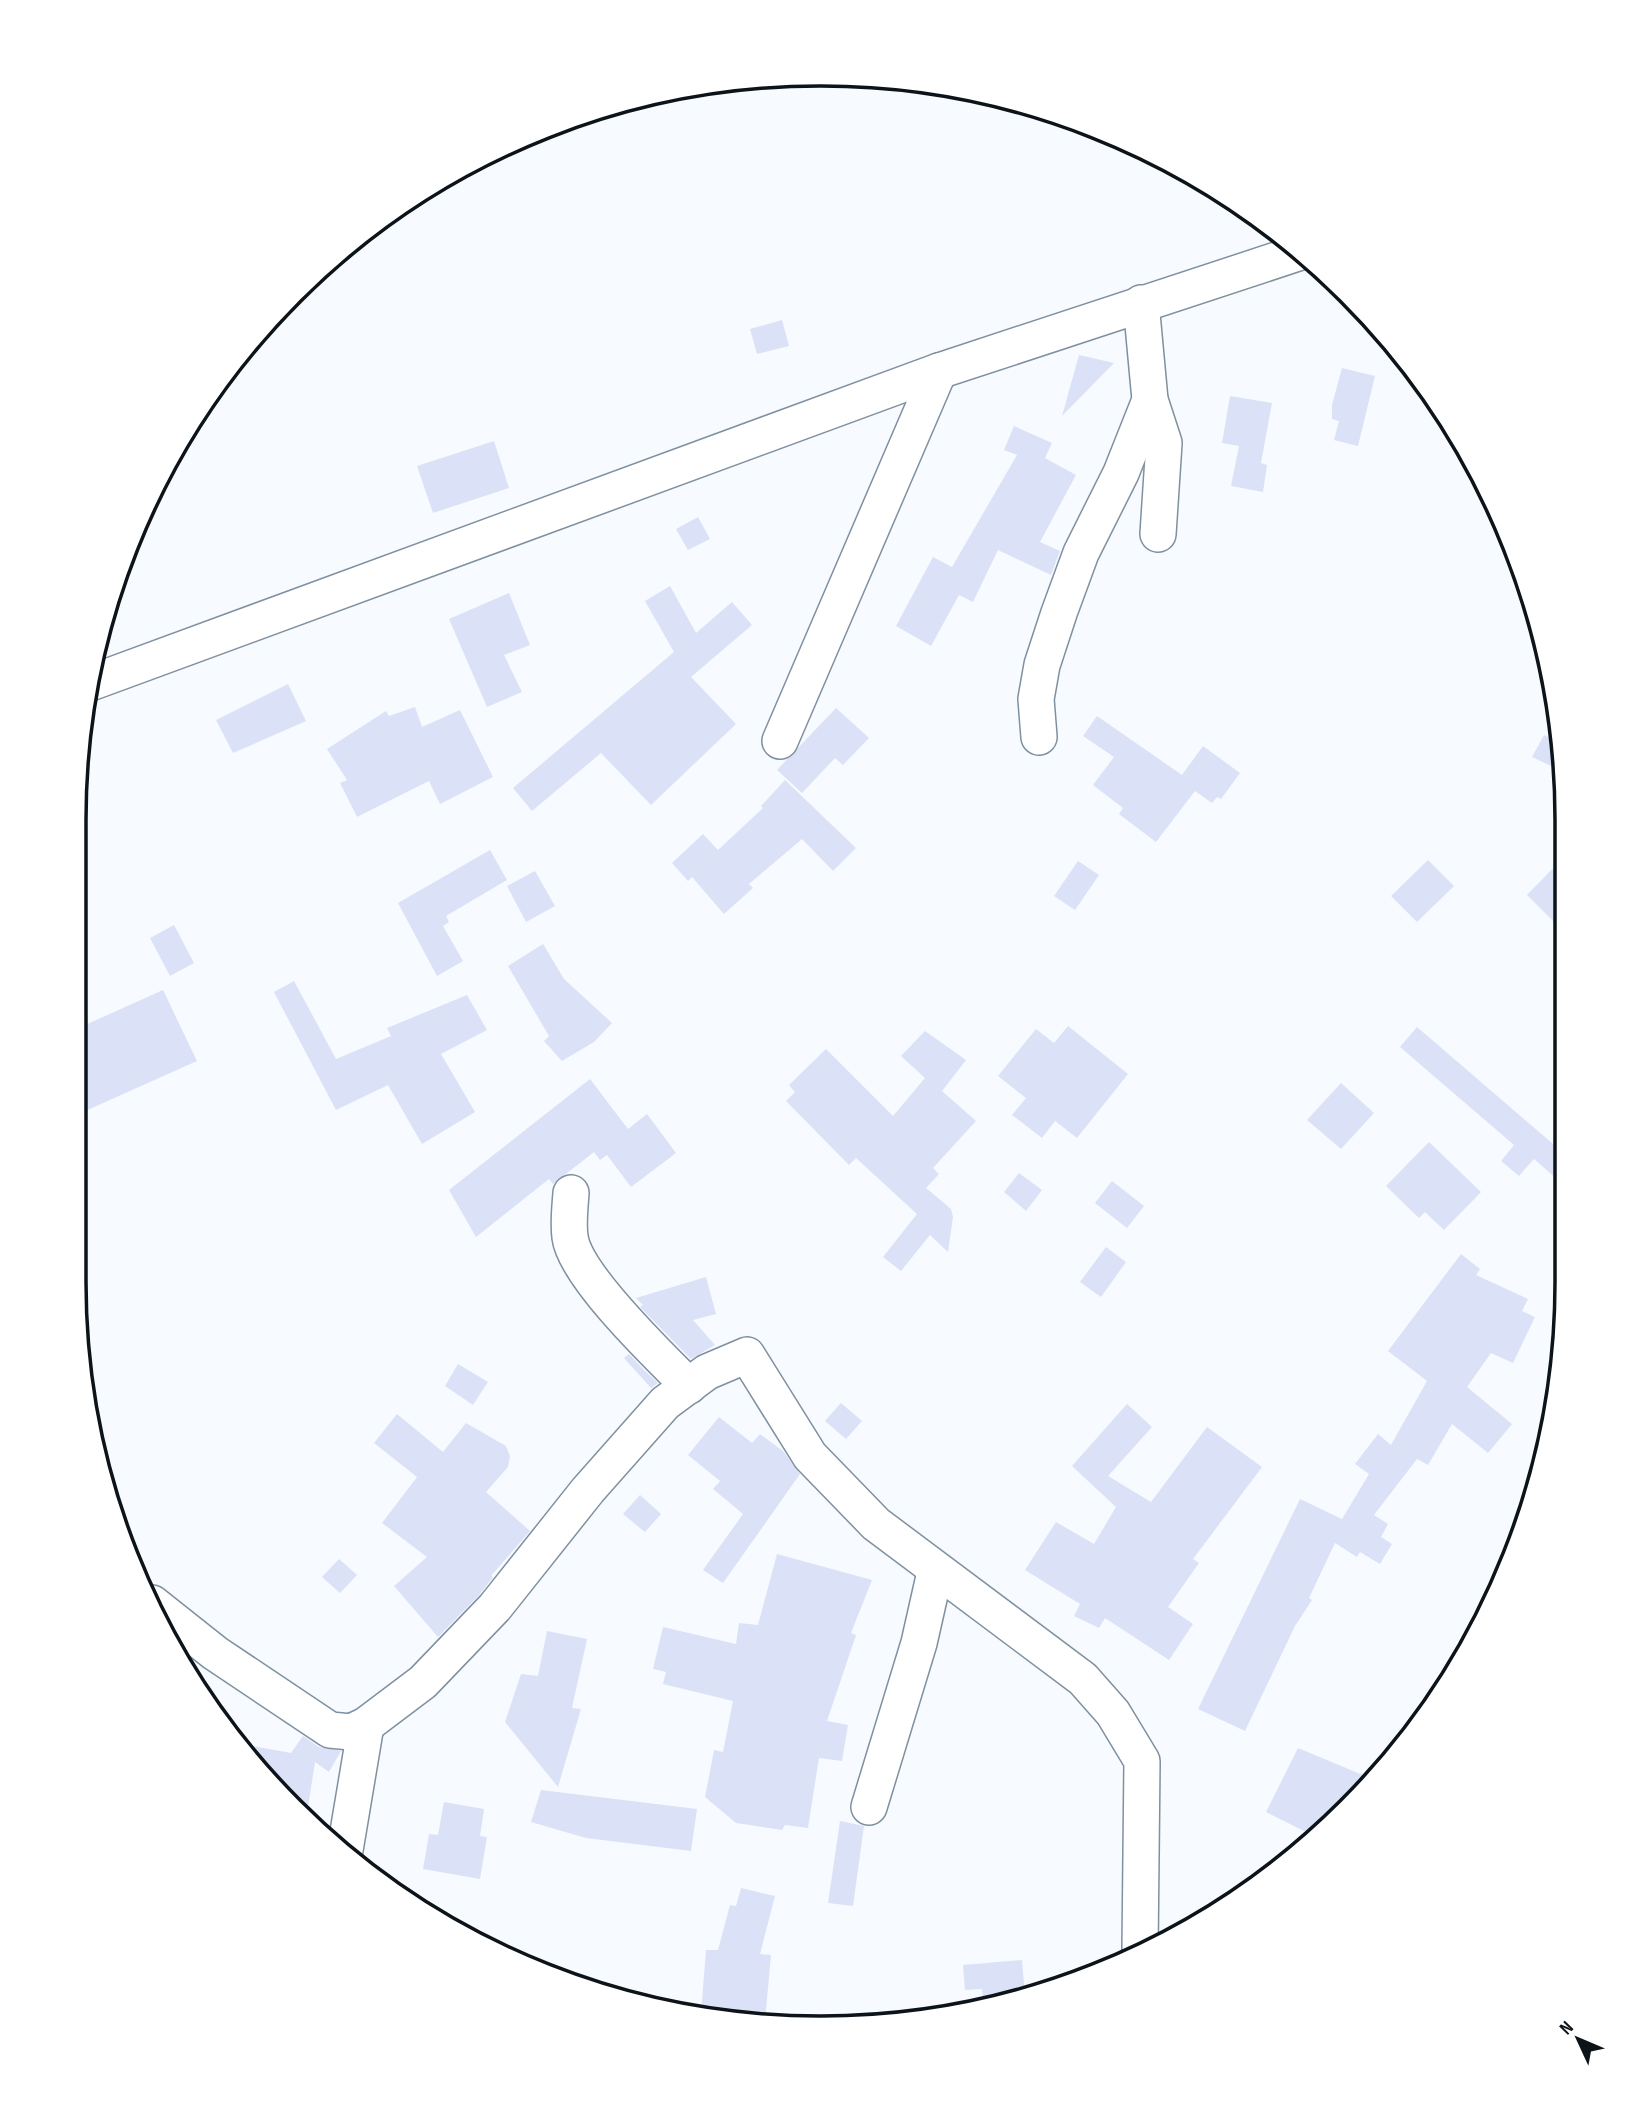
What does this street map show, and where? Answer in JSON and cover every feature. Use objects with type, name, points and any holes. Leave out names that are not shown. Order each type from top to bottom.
[{"type":"street","points":[[100,680],[939,371],[1290,256]]},
{"type":"street","points":[[1141,303],[1150,400],[1164,443],[1158,534]]},
{"type":"street","points":[[780,741],[939,371]]},
{"type":"street","points":[[1039,737],[1036,699],[1042,665],[1059,613],[1081,554],[1121,473],[1150,400]]},
{"type":"street","points":[[571,1193],[570,1239],[588,1273],[627,1325],[689,1386]]},
{"type":"street","points":[[166,1613],[215,1653],[330,1730],[351,1732],[366,1726],[423,1682],[495,1607],[588,1490],[665,1403],[707,1372],[747,1356],[810,1456],[876,1524],[935,1572],[1083,1679],[1113,1713],[1142,1761],[1140,1942]]},
{"type":"street","points":[[869,1807],[919,1643],[935,1572]]},
{"type":"street","points":[[346,1842],[366,1726]]},
{"type":"building","points":[[782,320],[789,346],[757,354],[750,329]]},
{"type":"building","points":[[1079,355],[1114,363],[1062,416]]},
{"type":"building","points":[[1342,368],[1375,376],[1358,446],[1334,440],[1339,421],[1332,419],[1332,405]]},
{"type":"building","points":[[1230,396],[1272,403],[1261,463],[1267,465],[1263,492],[1231,486],[1239,446],[1222,443]]},
{"type":"building","points":[[1014,426],[1052,443],[1045,458],[1076,475],[1040,542],[1060,551],[1051,575],[998,550],[973,602],[959,595],[931,646],[896,626],[933,557],[952,567],[1017,455],[1004,450]]},
{"type":"building","points":[[494,441],[509,488],[433,513],[417,466]]},
{"type":"building","points":[[698,517],[710,539],[688,550],[676,529]]},
{"type":"building","points":[[670,586],[696,633],[732,602],[752,625],[691,677],[736,724],[651,805],[601,753],[532,811],[513,788],[674,652],[645,601]]},
{"type":"building","points":[[509,593],[530,645],[504,655],[522,692],[487,707],[449,619]]},
{"type":"building","points":[[288,684],[306,721],[233,753],[216,720]]},
{"type":"building","points":[[415,707],[422,727],[460,710],[493,777],[440,804],[429,781],[357,817],[340,783],[347,780],[327,749],[386,711],[389,716]]},
{"type":"building","points":[[836,708],[869,738],[843,765],[835,758],[802,793],[777,770]]},
{"type":"building","points":[[1097,716],[1182,775],[1203,746],[1240,773],[1221,799],[1217,797],[1212,803],[1195,791],[1156,842],[1119,814],[1123,808],[1093,785],[1114,757],[1083,736]]},
{"type":"building","points":[[1544,735],[1550,738],[1553,767],[1532,757]]},
{"type":"building","points":[[785,780],[856,848],[833,871],[802,839],[749,884],[753,888],[724,914],[692,877],[688,881],[672,863],[703,834],[718,850],[763,808],[761,806]]},
{"type":"building","points":[[490,850],[507,880],[446,916],[449,922],[443,926],[463,961],[437,976],[398,903]]},
{"type":"building","points":[[1428,860],[1454,886],[1417,922],[1391,896]]},
{"type":"building","points":[[1078,861],[1099,875],[1075,910],[1054,896]]},
{"type":"building","points":[[1555,866],[1555,923],[1527,895]]},
{"type":"building","points":[[535,871],[555,906],[526,922],[507,886]]},
{"type":"building","points":[[174,925],[194,963],[170,976],[150,938]]},
{"type":"building","points":[[543,944],[564,979],[612,1023],[594,1042],[562,1061],[544,1041],[549,1036],[508,966]]},
{"type":"building","points":[[294,981],[336,1059],[391,1036],[387,1028],[467,995],[487,1030],[441,1054],[475,1112],[422,1144],[388,1085],[336,1110],[274,992]]},
{"type":"building","points":[[163,990],[197,1061],[86,1111],[86,1025]]},
{"type":"building","points":[[1068,1026],[1128,1074],[1077,1138],[1055,1121],[1042,1138],[1012,1115],[1026,1098],[998,1076],[1036,1029],[1054,1043]]},
{"type":"building","points":[[1417,1027],[1555,1146],[1555,1177],[1534,1159],[1519,1176],[1501,1161],[1514,1145],[1400,1047]]},
{"type":"building","points":[[925,1031],[966,1060],[942,1091],[976,1121],[933,1168],[939,1174],[926,1188],[951,1209],[953,1217],[948,1252],[930,1235],[901,1271],[883,1257],[917,1214],[856,1158],[849,1165],[786,1101],[795,1092],[789,1085],[826,1049],[893,1116],[925,1078],[901,1056]]},
{"type":"building","points":[[590,1079],[628,1129],[647,1114],[676,1153],[631,1187],[607,1155],[600,1160],[594,1152],[553,1184],[549,1179],[476,1237],[449,1190]]},
{"type":"building","points":[[1341,1083],[1374,1113],[1341,1149],[1307,1120]]},
{"type":"building","points":[[1429,1142],[1481,1192],[1444,1230],[1425,1212],[1419,1218],[1386,1186]]},
{"type":"building","points":[[1019,1173],[1042,1190],[1026,1211],[1004,1192]]},
{"type":"building","points":[[1112,1181],[1144,1206],[1127,1228],[1095,1203]]},
{"type":"building","points":[[1106,1247],[1126,1262],[1101,1297],[1080,1282]]},
{"type":"building","points":[[1461,1254],[1480,1269],[1476,1275],[1528,1299],[1522,1311],[1535,1317],[1513,1363],[1491,1353],[1467,1387],[1512,1424],[1488,1453],[1452,1424],[1428,1465],[1417,1459],[1374,1515],[1388,1524],[1381,1537],[1392,1544],[1380,1564],[1360,1552],[1357,1557],[1335,1543],[1309,1598],[1312,1600],[1295,1626],[1245,1731],[1198,1709],[1300,1499],[1342,1519],[1369,1474],[1355,1464],[1378,1434],[1391,1445],[1427,1381],[1388,1351]]},
{"type":"building","points":[[706,1277],[716,1314],[693,1320],[715,1345],[691,1359],[640,1307],[643,1305],[636,1298]]},
{"type":"building","points":[[629,1354],[658,1383],[651,1388],[624,1358]]},
{"type":"building","points":[[458,1364],[488,1382],[473,1405],[445,1386]]},
{"type":"building","points":[[841,1403],[862,1421],[846,1439],[825,1421]]},
{"type":"building","points":[[1127,1404],[1152,1427],[1108,1476],[1151,1502],[1207,1427],[1262,1467],[1193,1559],[1199,1563],[1168,1607],[1193,1624],[1169,1660],[1105,1618],[1099,1628],[1074,1616],[1080,1604],[1025,1570],[1056,1522],[1094,1544],[1116,1507],[1072,1466]]},
{"type":"building","points":[[397,1414],[443,1452],[466,1423],[506,1446],[510,1456],[508,1467],[486,1492],[530,1531],[491,1576],[493,1577],[480,1594],[438,1637],[394,1586],[427,1557],[382,1523],[417,1477],[374,1443]]},
{"type":"building","points":[[719,1417],[752,1443],[760,1434],[783,1451],[800,1474],[723,1583],[703,1570],[743,1514],[713,1489],[720,1481],[688,1455]]},
{"type":"building","points":[[640,1495],[661,1514],[645,1532],[623,1514]]},
{"type":"building","points":[[777,1554],[872,1580],[851,1633],[856,1635],[827,1721],[848,1725],[842,1761],[819,1758],[808,1828],[785,1825],[782,1830],[736,1823],[705,1797],[714,1750],[723,1752],[733,1701],[663,1684],[666,1672],[653,1669],[663,1627],[736,1644],[739,1623],[758,1625]]},
{"type":"building","points":[[339,1559],[357,1575],[340,1593],[322,1577]]},
{"type":"building","points":[[547,1631],[587,1639],[572,1708],[581,1709],[558,1787],[505,1722],[521,1674],[538,1676]]},
{"type":"building","points":[[303,1736],[319,1747],[341,1751],[329,1772],[315,1762],[308,1808],[252,1746],[291,1753]]},
{"type":"building","points":[[1298,1748],[1364,1776],[1307,1832],[1266,1812]]},
{"type":"building","points":[[541,1790],[697,1809],[691,1851],[586,1838],[531,1822]]},
{"type":"building","points":[[444,1802],[484,1809],[480,1836],[487,1837],[480,1879],[423,1869],[429,1834],[438,1835]]},
{"type":"building","points":[[840,1821],[864,1826],[853,1906],[828,1903]]},
{"type":"building","points":[[741,1888],[775,1896],[760,1954],[771,1955],[766,2014],[702,2006],[706,1950],[718,1950],[730,1905],[736,1906]]},
{"type":"building","points":[[1022,1960],[1024,1987],[983,1998],[982,1989],[965,1990],[963,1965]]}]
